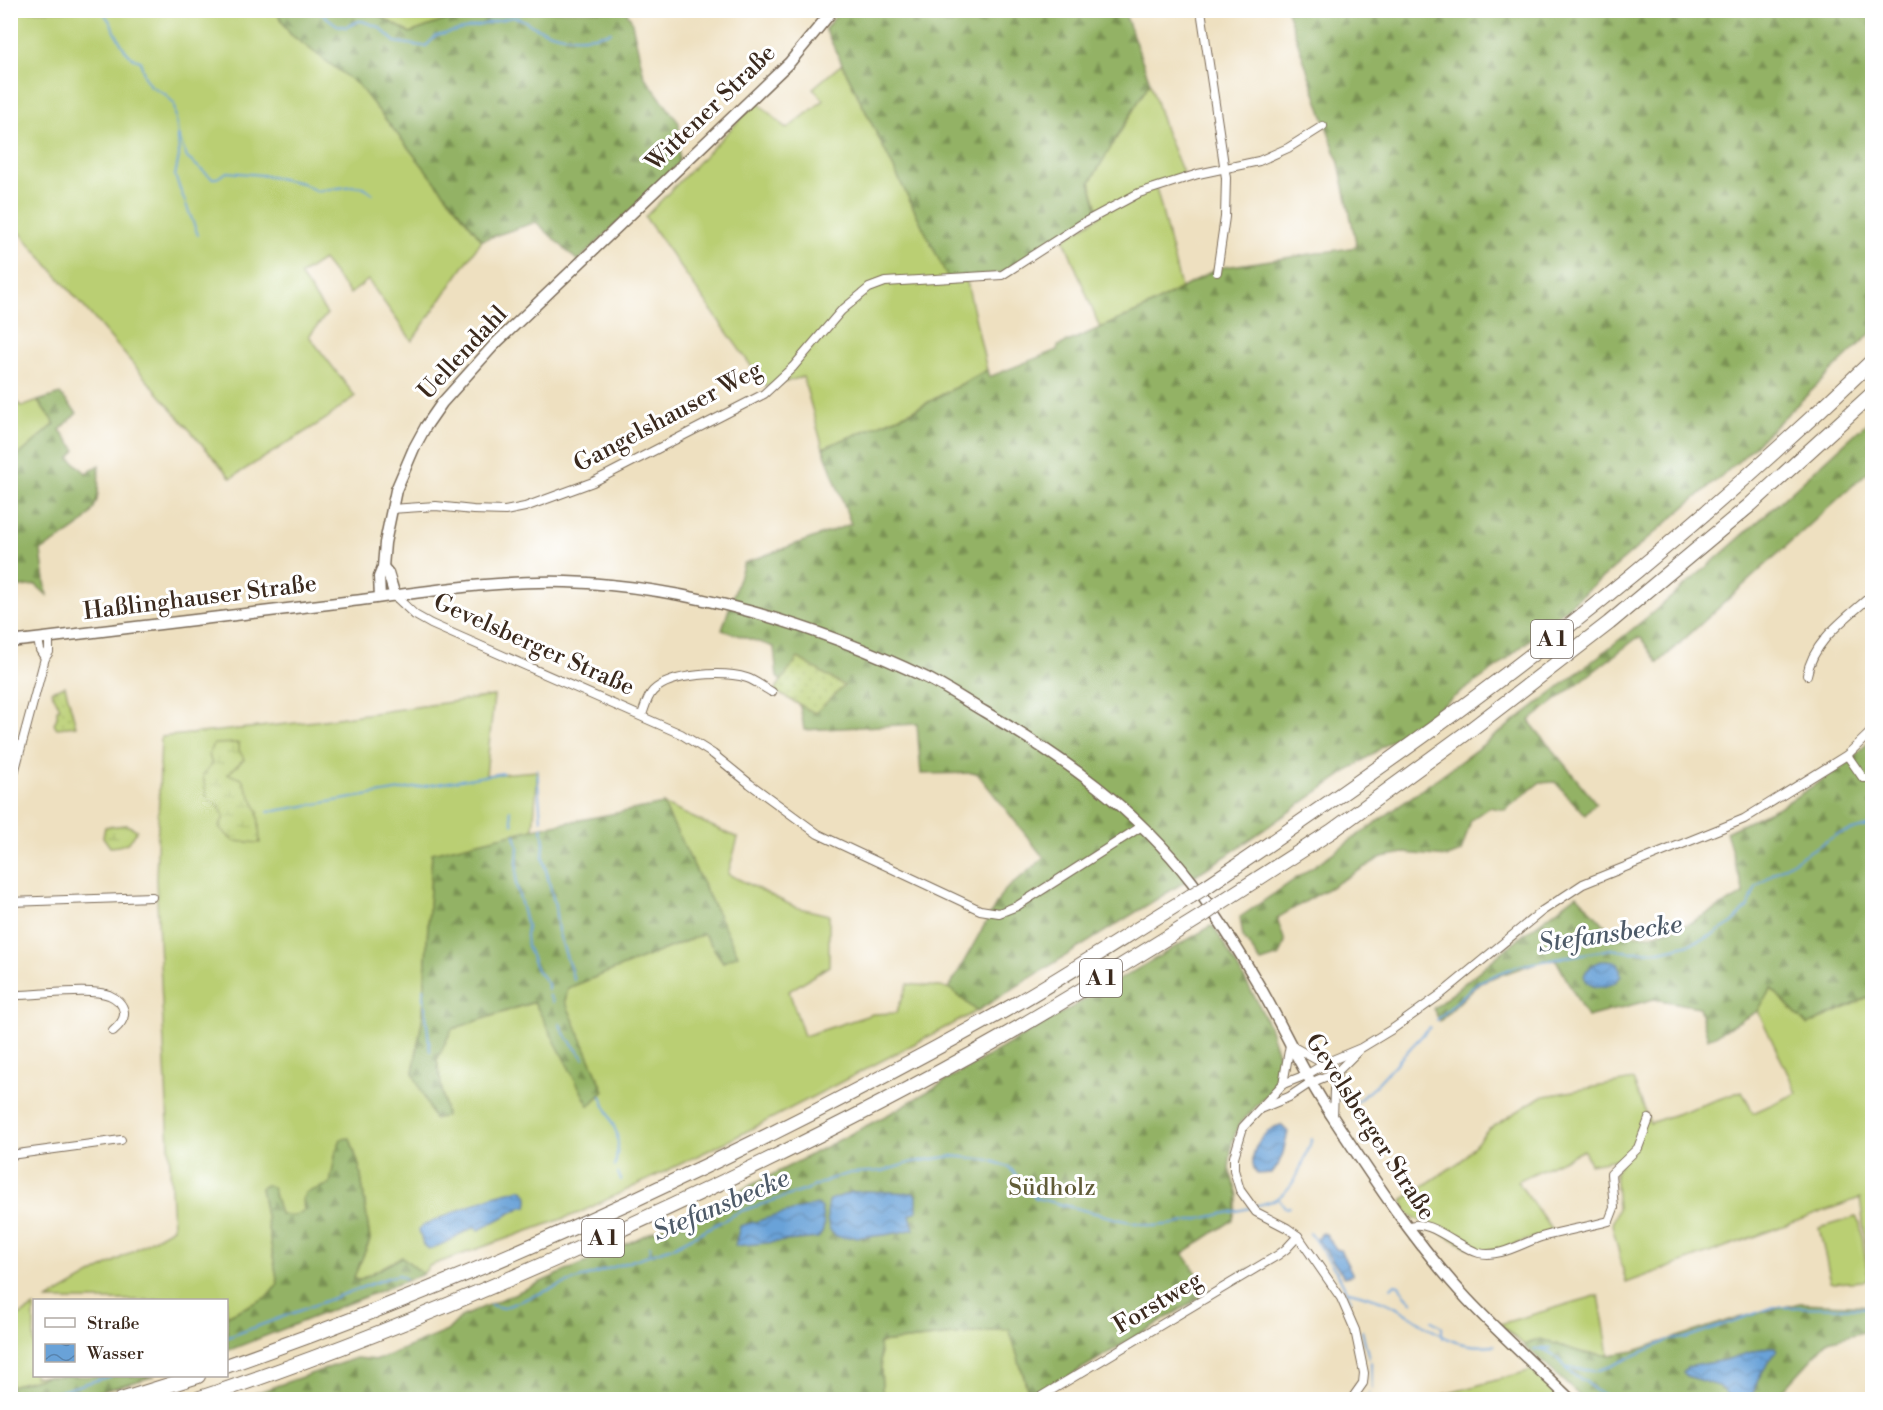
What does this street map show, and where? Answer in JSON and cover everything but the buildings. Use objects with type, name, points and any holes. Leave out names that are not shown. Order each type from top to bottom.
[{"type":"highway","name":"A 1","points":[[228,1365],[351,1319],[519,1251],[823,1108],[999,1013],[1191,896],[1392,759],[1548,643],[1720,500],[1872,361]]},
{"type":"highway","name":"A 1","points":[[194,1400],[282,1369],[478,1293],[680,1203],[936,1073],[1077,993],[1204,914],[1341,824],[1465,735],[1609,623],[1732,521],[1872,394]]},
{"type":"highway","points":[[121,1400],[195,1377]]},
{"type":"main road","name":"Wittener Straße","points":[[640,207],[787,65],[831,11]]},
{"type":"main road","name":"Uellendahl","points":[[380,597],[379,577],[383,567],[385,543],[399,482],[414,448],[442,403],[495,344],[640,207]]},
{"type":"main road","name":"Uellendahl","points":[[383,567],[388,573],[395,596]]},
{"type":"main road","name":"Gevelsberger Straße","points":[[395,596],[510,584],[573,583],[676,595],[766,615],[838,640],[929,679],[1065,761],[1142,826],[1185,874],[1217,917],[1260,987],[1308,1079],[1408,1227],[1465,1297],[1571,1400]]},
{"type":"main road","name":"Haßlinghauser Straße","points":[[10,642],[395,596]]},
{"type":"street","points":[[1201,10],[1225,169],[1225,217],[1217,272]]},
{"type":"street","name":"Gangelshauser Weg","points":[[392,509],[436,506],[506,511],[536,504],[593,482],[764,394],[793,367],[841,310],[869,288],[885,282],[1002,275],[1083,223],[1139,193],[1198,174],[1264,160],[1323,126]]},
{"type":"street","points":[[1807,675],[1809,664],[1822,641],[1872,595]]},
{"type":"street","name":"Gevelsberger Straße","points":[[395,596],[415,615],[431,624],[681,734],[713,754],[818,834],[980,910],[999,913],[1017,906],[1142,826]]},
{"type":"street","points":[[10,788],[45,658],[40,650],[44,638]]},
{"type":"street","points":[[642,716],[652,692],[665,683],[684,678],[719,674],[736,676],[749,679],[772,692]]},
{"type":"street","points":[[1260,1109],[1290,1097],[1330,1060],[1361,1048],[1426,1006],[1542,911],[1583,884],[1744,819],[1847,755],[1872,731]]},
{"type":"street","points":[[10,746],[20,748]]},
{"type":"street","points":[[1847,755],[1863,778],[1872,778]]},
{"type":"street","points":[[10,902],[152,897]]},
{"type":"street","points":[[10,995],[108,994],[119,1001],[124,1010],[122,1022],[113,1030]]},
{"type":"street","points":[[1330,1060],[1317,1060],[1290,1045],[1283,1084],[1243,1127],[1234,1157],[1237,1182],[1248,1203],[1256,1212],[1298,1236],[1341,1298],[1355,1330],[1364,1373],[1363,1383],[1351,1400]]},
{"type":"street","points":[[1283,1084],[1337,1072],[1361,1048]]},
{"type":"street","points":[[1333,1118],[1337,1072]]},
{"type":"street","points":[[1408,1227],[1412,1224],[1426,1225],[1465,1248],[1480,1254],[1494,1254],[1542,1237],[1609,1221],[1614,1208],[1611,1174],[1638,1148],[1649,1119]]},
{"type":"street","points":[[10,1155],[121,1140]]},
{"type":"street","name":"Forstweg","points":[[1035,1400],[1278,1255],[1298,1236]]},
{"type":"green space","points":[[10,11],[276,11],[290,34],[358,84],[482,240],[412,341],[368,280],[350,294],[323,260],[300,275],[327,314],[309,336],[355,396],[326,419],[231,478],[11,222]]},
{"type":"green space","points":[[276,11],[371,11],[410,33],[471,11],[626,11],[631,19],[644,76],[679,123],[679,163],[578,261],[536,222],[482,240],[358,85],[290,34]]},
{"type":"green space","points":[[371,11],[471,11],[410,33]]},
{"type":"green space","points":[[840,11],[1124,11],[1150,82],[1090,182],[1098,212],[1001,273],[948,278],[825,29]]},
{"type":"green space","points":[[1287,11],[1872,11],[1872,332],[1740,460],[1500,665],[1226,856],[977,1011],[949,988],[1003,892],[1044,858],[977,773],[921,774],[917,724],[804,730],[797,700],[777,677],[774,647],[722,630],[744,563],[851,524],[823,448],[911,412],[987,370],[989,377],[1057,350],[1058,346],[1146,308],[1218,268],[1357,247],[1339,163]]},
{"type":"green space","points":[[842,64],[948,277],[967,282],[987,370],[912,411],[823,448],[803,377],[766,387],[645,217],[757,102],[787,129],[824,100],[813,88]]},
{"type":"green space","points":[[1150,82],[1165,130],[1184,175],[1155,183],[1181,288],[1146,308],[1100,328],[1064,239],[1100,216],[1090,182]]},
{"type":"green space","points":[[60,394],[77,413],[60,430],[76,450],[70,458],[86,473],[99,465],[98,489],[96,503],[87,519],[73,531],[41,551],[47,595],[36,585],[14,588],[11,580],[11,462],[55,424],[38,401]]},
{"type":"green space","points":[[10,395],[22,407],[38,401],[55,424],[11,462]]},
{"type":"green space","points":[[1872,418],[1872,468],[1658,663],[1641,638],[1637,638],[1529,721],[1596,803],[1585,815],[1555,782],[1539,783],[1505,810],[1489,807],[1471,820],[1461,852],[1448,857],[1404,853],[1382,857],[1277,918],[1285,942],[1280,956],[1261,962],[1243,937],[1240,917],[1446,772],[1596,658],[1703,570]]},
{"type":"green space","points":[[798,658],[844,686],[815,713],[774,691]]},
{"type":"green space","points":[[65,686],[76,726],[57,728],[54,724],[57,709],[60,708],[51,691]]},
{"type":"green space","points":[[494,696],[486,775],[538,771],[533,829],[432,853],[423,1015],[413,1073],[446,1115],[437,1060],[452,1029],[535,1002],[589,1105],[604,1091],[565,1001],[568,988],[704,934],[723,962],[738,955],[663,804],[738,838],[728,874],[795,907],[829,915],[829,966],[789,991],[804,1036],[873,1014],[896,1013],[908,984],[949,988],[977,1011],[730,1140],[579,1213],[429,1266],[423,1274],[402,1257],[357,1281],[354,1277],[370,1240],[360,1169],[350,1139],[342,1139],[336,1151],[331,1184],[306,1193],[303,1200],[304,1211],[293,1216],[280,1214],[272,1187],[261,1188],[278,1284],[267,1297],[228,1316],[228,1299],[49,1299],[173,1228],[156,880],[161,737],[316,721]]},
{"type":"green space","points":[[1872,739],[1872,996],[1807,1025],[1771,988],[1758,1011],[1708,1039],[1699,1007],[1654,999],[1587,1017],[1556,960],[1544,960],[1480,982],[1440,1021],[1433,1009],[1524,934],[1577,895],[1613,934],[1652,935],[1688,924],[1744,894],[1726,832],[1783,805],[1843,767]]},
{"type":"green space","points":[[239,743],[239,750],[244,759],[228,774],[242,779],[258,811],[260,843],[233,841],[219,827],[224,817],[220,808],[207,798],[203,775],[212,764],[209,755],[214,744]]},
{"type":"green space","points":[[663,804],[738,955],[723,962],[704,934],[568,988],[565,1001],[604,1091],[589,1106],[534,1002],[452,1029],[437,1060],[446,1116],[434,1119],[413,1073],[423,1015],[432,853],[533,829]]},
{"type":"green space","points":[[127,825],[137,830],[130,841],[123,845],[110,847],[103,837],[105,827]]},
{"type":"green space","name":"Südholz","points":[[1211,926],[1214,927],[1256,999],[1269,1026],[1281,1064],[1275,1086],[1238,1126],[1232,1143],[1229,1169],[1238,1195],[1233,1220],[1183,1253],[1210,1292],[1031,1399],[1009,1329],[879,1343],[883,1399],[236,1400],[356,1358],[377,1360],[447,1331],[461,1317],[605,1254],[766,1178],[889,1114]]},
{"type":"green space","points":[[1771,988],[1807,1025],[1872,996],[1872,1292],[1860,1198],[1626,1283],[1612,1224],[1618,1208],[1615,1173],[1623,1158],[1590,1164],[1584,1150],[1517,1181],[1553,1231],[1487,1252],[1465,1246],[1408,1214],[1402,1200],[1461,1161],[1488,1130],[1540,1097],[1633,1080],[1650,1123],[1742,1091],[1753,1113],[1797,1093],[1758,1011]]},
{"type":"green space","points":[[350,1138],[360,1169],[370,1240],[354,1277],[358,1281],[402,1257],[423,1274],[228,1351],[228,1316],[267,1297],[278,1284],[261,1188],[265,1185],[272,1187],[280,1214],[293,1216],[304,1211],[305,1193],[330,1184],[336,1151],[341,1139]]},
{"type":"green space","points":[[1856,1217],[1860,1223],[1868,1277],[1865,1281],[1831,1282],[1819,1228]]},
{"type":"green space","points":[[1599,1295],[1609,1355],[1588,1354],[1554,1343],[1539,1341],[1524,1345],[1500,1324]]},
{"type":"green space","points":[[1800,1303],[1872,1306],[1872,1332],[1863,1332],[1828,1341],[1775,1399],[1583,1399],[1524,1345],[1541,1339],[1586,1354],[1609,1355],[1634,1351],[1730,1320]]},
{"type":"green space","points":[[33,1308],[33,1377],[44,1377],[11,1386],[10,1321]]},
{"type":"green space","points":[[1010,1329],[1030,1399],[883,1399],[879,1343]]},
{"type":"green space","points":[[1532,1370],[1561,1399],[1437,1400],[1443,1395]]},
{"type":"green space","points":[[44,1377],[152,1377],[75,1399],[11,1399],[11,1386]]},
{"type":"water","points":[[1606,960],[1614,961],[1619,965],[1621,975],[1618,980],[1604,987],[1594,986],[1586,981],[1584,976],[1588,969],[1595,963]]},
{"type":"water","points":[[1281,1125],[1288,1132],[1278,1165],[1272,1173],[1257,1174],[1253,1160],[1257,1145],[1267,1132]]},
{"type":"water","points":[[521,1189],[528,1196],[527,1207],[522,1207],[479,1230],[475,1227],[435,1247],[429,1249],[423,1245],[419,1230],[423,1225],[493,1196]]},
{"type":"water","points":[[852,1192],[913,1193],[917,1196],[917,1211],[910,1215],[914,1229],[869,1237],[834,1235],[827,1221],[830,1200]]},
{"type":"water","points":[[817,1204],[821,1208],[824,1224],[823,1231],[818,1238],[735,1246],[740,1226]]},
{"type":"water","points":[[1322,1233],[1326,1234],[1336,1249],[1340,1250],[1353,1275],[1344,1277],[1317,1239]]},
{"type":"water","points":[[1775,1347],[1777,1350],[1758,1379],[1751,1399],[1733,1399],[1718,1386],[1687,1376],[1683,1372],[1687,1367],[1725,1360]]},
{"type":"waterway","points":[[101,10],[107,16],[122,46],[140,61],[146,80],[174,104],[178,135],[187,158],[212,178],[217,178],[227,172],[262,175],[302,183],[316,191],[354,186],[364,187],[373,194]]},
{"type":"waterway","points":[[317,10],[337,25],[346,27],[362,21],[379,27],[395,42],[422,46],[426,46],[436,36],[512,17],[547,32],[565,36],[583,37],[611,32]]},
{"type":"waterway","points":[[178,137],[179,156],[175,176],[198,235]]},
{"type":"waterway","points":[[537,769],[541,820]]},
{"type":"waterway","points":[[268,812],[503,773]]},
{"type":"waterway","points":[[510,810],[513,825]]},
{"type":"waterway","name":"Stefansbecke","points":[[1437,1020],[1478,982],[1517,966],[1611,949],[1630,952],[1660,951],[1711,936],[1732,923],[1748,907],[1756,887],[1774,873],[1838,834],[1872,826]]},
{"type":"waterway","points":[[542,827],[543,858],[555,906],[558,931],[574,980]]},
{"type":"waterway","points":[[515,835],[518,846],[516,884],[527,926],[527,946],[537,970],[548,984],[548,990]]},
{"type":"waterway","points":[[423,988],[430,1051]]},
{"type":"waterway","points":[[549,995],[553,1002]]},
{"type":"waterway","points":[[560,1024],[563,1032],[584,1059]]},
{"type":"waterway","name":"Stefansbecke","points":[[1354,1104],[1374,1087],[1430,1027]]},
{"type":"waterway","points":[[601,1096],[617,1134],[615,1167]]},
{"type":"waterway","name":"Stefansbecke","points":[[1255,1206],[1274,1200],[1288,1189],[1302,1165],[1312,1139]]},
{"type":"waterway","name":"Stefansbecke","points":[[490,1305],[503,1308],[561,1285],[675,1246],[741,1211],[806,1190],[830,1179],[851,1173],[883,1171],[913,1162],[953,1156],[989,1160],[1009,1167],[1036,1198],[1153,1226],[1176,1224],[1250,1208]]},
{"type":"waterway","points":[[618,1173],[621,1180]]},
{"type":"waterway","points":[[1278,1198],[1285,1208],[1289,1207]]},
{"type":"waterway","points":[[1310,1233],[1338,1274],[1351,1300]]},
{"type":"waterway","points":[[650,1246],[650,1254]]},
{"type":"waterway","name":"Stefansbecke","points":[[228,1337],[390,1277],[399,1275],[406,1279]]},
{"type":"waterway","points":[[1391,1288],[1395,1284],[1399,1285],[1412,1302]]},
{"type":"waterway","points":[[1346,1290],[1387,1303],[1437,1333],[1462,1344],[1494,1345]]},
{"type":"waterway","points":[[1567,1368],[1595,1371],[1669,1340],[1685,1338],[1774,1307],[1872,1308]]},
{"type":"waterway","points":[[1432,1321],[1442,1327],[1442,1338]]},
{"type":"waterway","points":[[1362,1331],[1369,1358]]},
{"type":"waterway","points":[[1542,1348],[1551,1348]]},
{"type":"waterway","points":[[1534,1349],[1551,1353],[1573,1375],[1606,1395],[1607,1400]]},
{"type":"waterway","points":[[1371,1362],[1372,1388]]},
{"type":"waterway","name":"Stefansbecke","points":[[32,1400],[107,1377]]},
{"type":"waterway","points":[[1367,1400],[1370,1392]]}]
